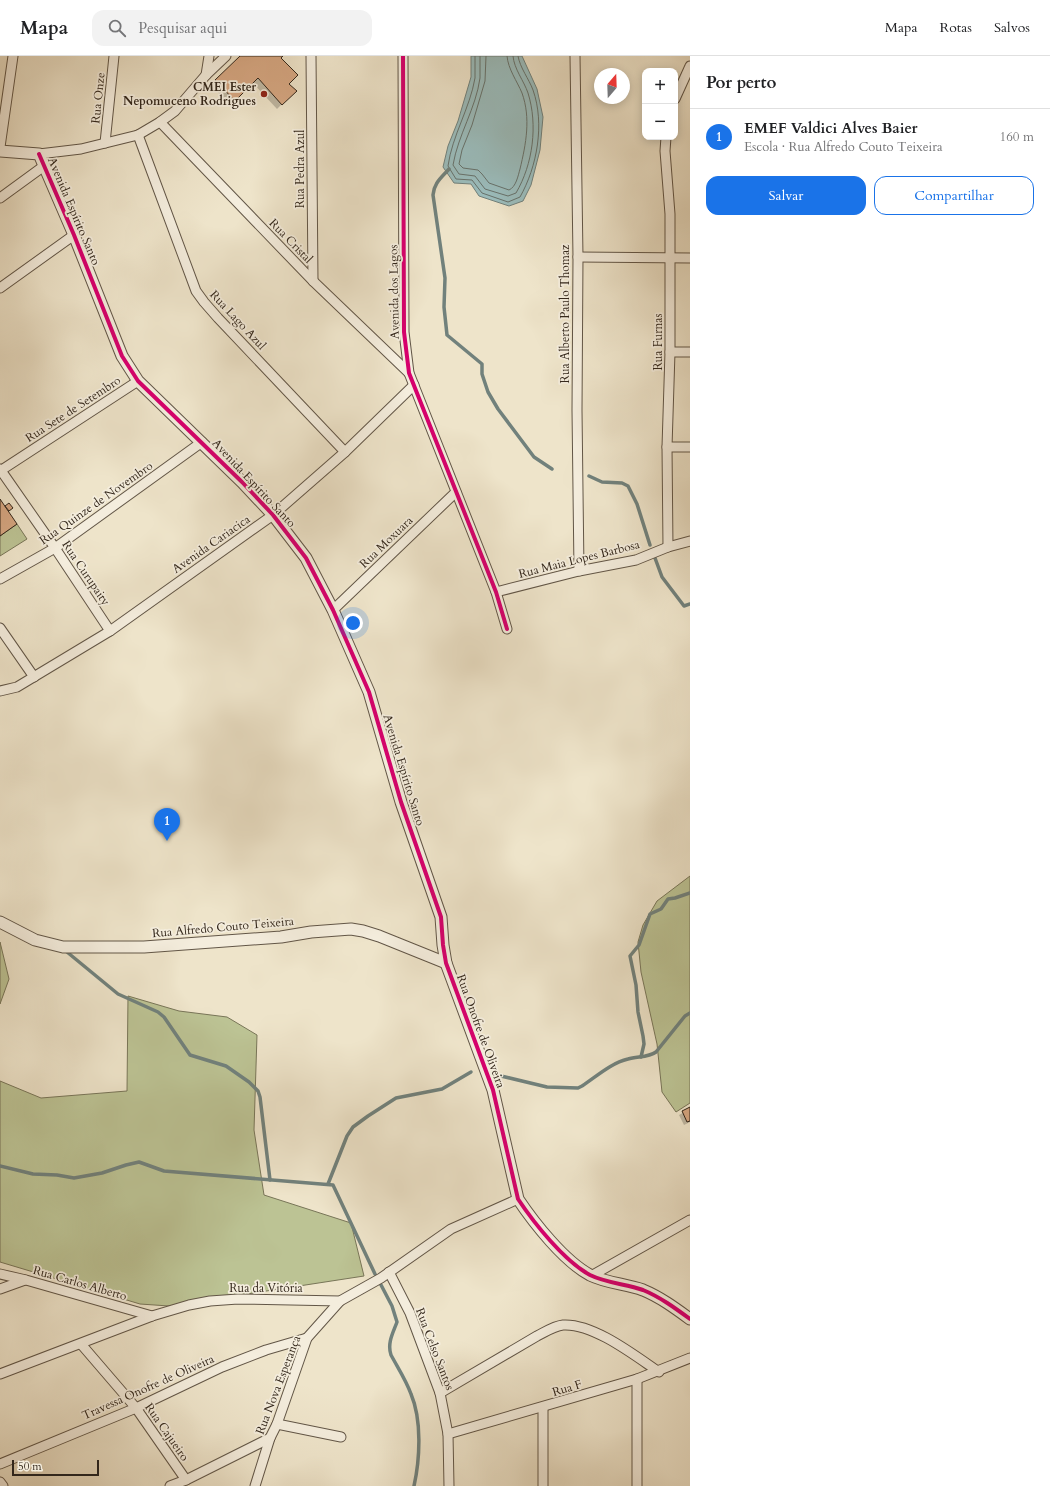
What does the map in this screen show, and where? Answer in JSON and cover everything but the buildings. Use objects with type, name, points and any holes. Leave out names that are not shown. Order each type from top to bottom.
[{"type":"street","points":[[0,147],[13,56]]},
{"type":"street","name":"Rua Onze","points":[[105,143],[114,56]]},
{"type":"street","points":[[206,75],[209,56]]},
{"type":"street","points":[[0,151],[39,154],[81,149],[138,135],[175,111],[206,75],[226,56]]},
{"type":"street","name":"Rua Pedra Azul","points":[[311,56],[313,281]]},
{"type":"street","name":"Avenida dos Lagos","points":[[403,56],[404,332],[409,373],[496,592],[507,630]]},
{"type":"street","name":"Rua Alberto Paulo Thomaz","points":[[575,56],[578,257],[577,410],[579,571]]},
{"type":"street","points":[[678,92],[690,66]]},
{"type":"street","name":"Rua Cristal","points":[[160,122],[313,281],[409,373]]},
{"type":"street","name":"Rua Lago Azul","points":[[138,135],[196,291],[218,318],[344,452]]},
{"type":"street","name":"Rua Furnas","points":[[666,140],[665,150],[670,214],[670,352],[667,447],[668,547]]},
{"type":"street","name":"Avenida Espírito Santo","points":[[39,154],[74,235],[122,356],[138,380],[202,442],[273,515],[303,554],[333,610],[369,692],[401,802],[441,917],[446,963]]},
{"type":"street","points":[[0,198],[44,166]]},
{"type":"street","points":[[0,288],[74,235]]},
{"type":"street","points":[[578,257],[690,258]]},
{"type":"street","points":[[670,352],[690,352]]},
{"type":"street","name":"Rua Sete de Setembro","points":[[0,470],[138,380]]},
{"type":"street","name":"Avenida Cariacica","points":[[0,691],[17,686],[34,677],[110,631],[273,515],[344,452],[414,385]]},
{"type":"street","name":"Rua Quinze de Novembro","points":[[0,579],[55,548],[202,442]]},
{"type":"street","points":[[667,447],[690,447]]},
{"type":"street","name":"Rua Curupaity","points":[[0,470],[55,548],[110,631]]},
{"type":"street","name":"Rua Moxuara","points":[[333,610],[456,492]]},
{"type":"street","name":"Rua Maia Lopes Barbosa","points":[[496,592],[579,571],[636,560],[668,547],[690,541]]},
{"type":"street","points":[[0,628],[34,677]]},
{"type":"street","name":"Rua Alfredo Couto Teixeira","points":[[0,922],[36,940],[63,947],[144,947],[281,937],[311,932],[351,929],[379,936],[446,963]]},
{"type":"street","name":"Rua Onofre de Oliveira","points":[[446,963],[492,1090],[518,1199]]},
{"type":"street","points":[[340,1301],[389,1272],[452,1229],[518,1199],[527,1213],[546,1236],[574,1264],[591,1276],[643,1290],[670,1304],[690,1319]]},
{"type":"street","points":[[591,1276],[690,1220]]},
{"type":"street","name":"Rua Celso Santos","points":[[389,1272],[410,1313],[440,1393],[448,1434],[449,1486]]},
{"type":"street","name":"Rua Carlos Alberto","points":[[0,1274],[152,1316]]},
{"type":"street","points":[[0,1289],[26,1280]]},
{"type":"street","name":"Rua da Vitória","points":[[0,1374],[152,1316],[189,1305],[210,1301],[272,1299],[340,1301]]},
{"type":"street","name":"Rua Nova Esperança","points":[[255,1486],[270,1438],[277,1424],[307,1338],[340,1301]]},
{"type":"street","points":[[440,1393],[537,1336],[561,1325],[571,1325],[584,1328],[618,1344],[659,1372]]},
{"type":"street","name":"Travessa Onofre de Oliveira","points":[[0,1464],[136,1408],[222,1367],[266,1350],[307,1338]]},
{"type":"street","name":"Rua Cajueiro","points":[[81,1344],[136,1408],[186,1480]]},
{"type":"street","name":"Rua F","points":[[448,1434],[543,1408],[637,1379],[659,1372],[690,1358]]},
{"type":"street","points":[[637,1379],[637,1486]]},
{"type":"street","points":[[543,1408],[543,1486]]},
{"type":"street","points":[[277,1424],[341,1437]]},
{"type":"street","points":[[170,1486],[186,1480],[270,1438]]},
{"type":"street","points":[[0,1482],[3,1486]]},
{"type":"green space","points":[[17,524],[27,539],[0,556],[0,536]]},
{"type":"green space","points":[[690,876],[690,1103],[676,1112],[662,1092],[657,1044],[641,972],[638,942],[643,925],[657,901]]},
{"type":"green space","points":[[0,942],[9,979],[0,1004]]},
{"type":"green space","points":[[128,996],[179,1011],[227,1017],[257,1035],[254,1130],[264,1195],[351,1223],[364,1276],[169,1306],[140,1304],[0,1262],[0,1081],[41,1098],[127,1091]]},
{"type":"water","points":[[471,56],[522,56],[537,89],[543,117],[540,150],[531,185],[523,201],[509,206],[479,196],[471,184],[454,183],[443,167],[448,146],[458,121],[471,77]]},
{"type":"waterway","points":[[449,169],[436,184],[433,195],[445,278],[444,307],[447,335],[482,364],[482,374],[488,392],[498,409],[534,457],[552,469]]},
{"type":"waterway","points":[[589,476],[602,482],[622,483],[628,486],[637,504],[650,545]]},
{"type":"waterway","points":[[655,558],[662,577],[684,606],[690,604]]},
{"type":"waterway","points":[[641,1057],[644,1044],[638,1012],[636,985],[630,956],[639,945],[650,914],[661,909],[668,899],[690,893]]},
{"type":"waterway","points":[[67,952],[118,994],[158,1012],[164,1017],[190,1055],[226,1066],[249,1082],[258,1091],[270,1180]]},
{"type":"waterway","points":[[501,1076],[547,1087],[578,1088],[604,1070],[622,1061],[650,1055],[656,1052],[685,1016],[690,1013]]},
{"type":"waterway","points":[[328,1184],[347,1136],[353,1127],[396,1098],[442,1089],[471,1072]]},
{"type":"waterway","points":[[0,1166],[33,1174],[57,1175],[74,1178],[102,1173],[139,1162],[164,1171],[333,1185],[375,1274]]},
{"type":"waterway","points":[[380,1283],[392,1306],[397,1322],[390,1342],[391,1355],[409,1389],[415,1404],[419,1452],[414,1486]]},
{"type":"cycle path","points":[[403,56],[404,332],[409,373],[496,592],[507,629]]},
{"type":"cycle path","points":[[39,154],[74,235],[122,356],[138,381],[242,482],[273,515],[306,558],[333,610],[369,692],[401,802],[441,917],[446,963],[493,1090],[518,1199],[550,1241],[580,1269],[596,1278],[643,1290],[667,1303],[690,1319]]},
{"type":"place","name":"CMEI Ester Nepomuceno Rodrigues","points":[[264,94]]},
{"type":"place","name":"EMEF Valdici Alves Baier","points":[[167,841]]}]
